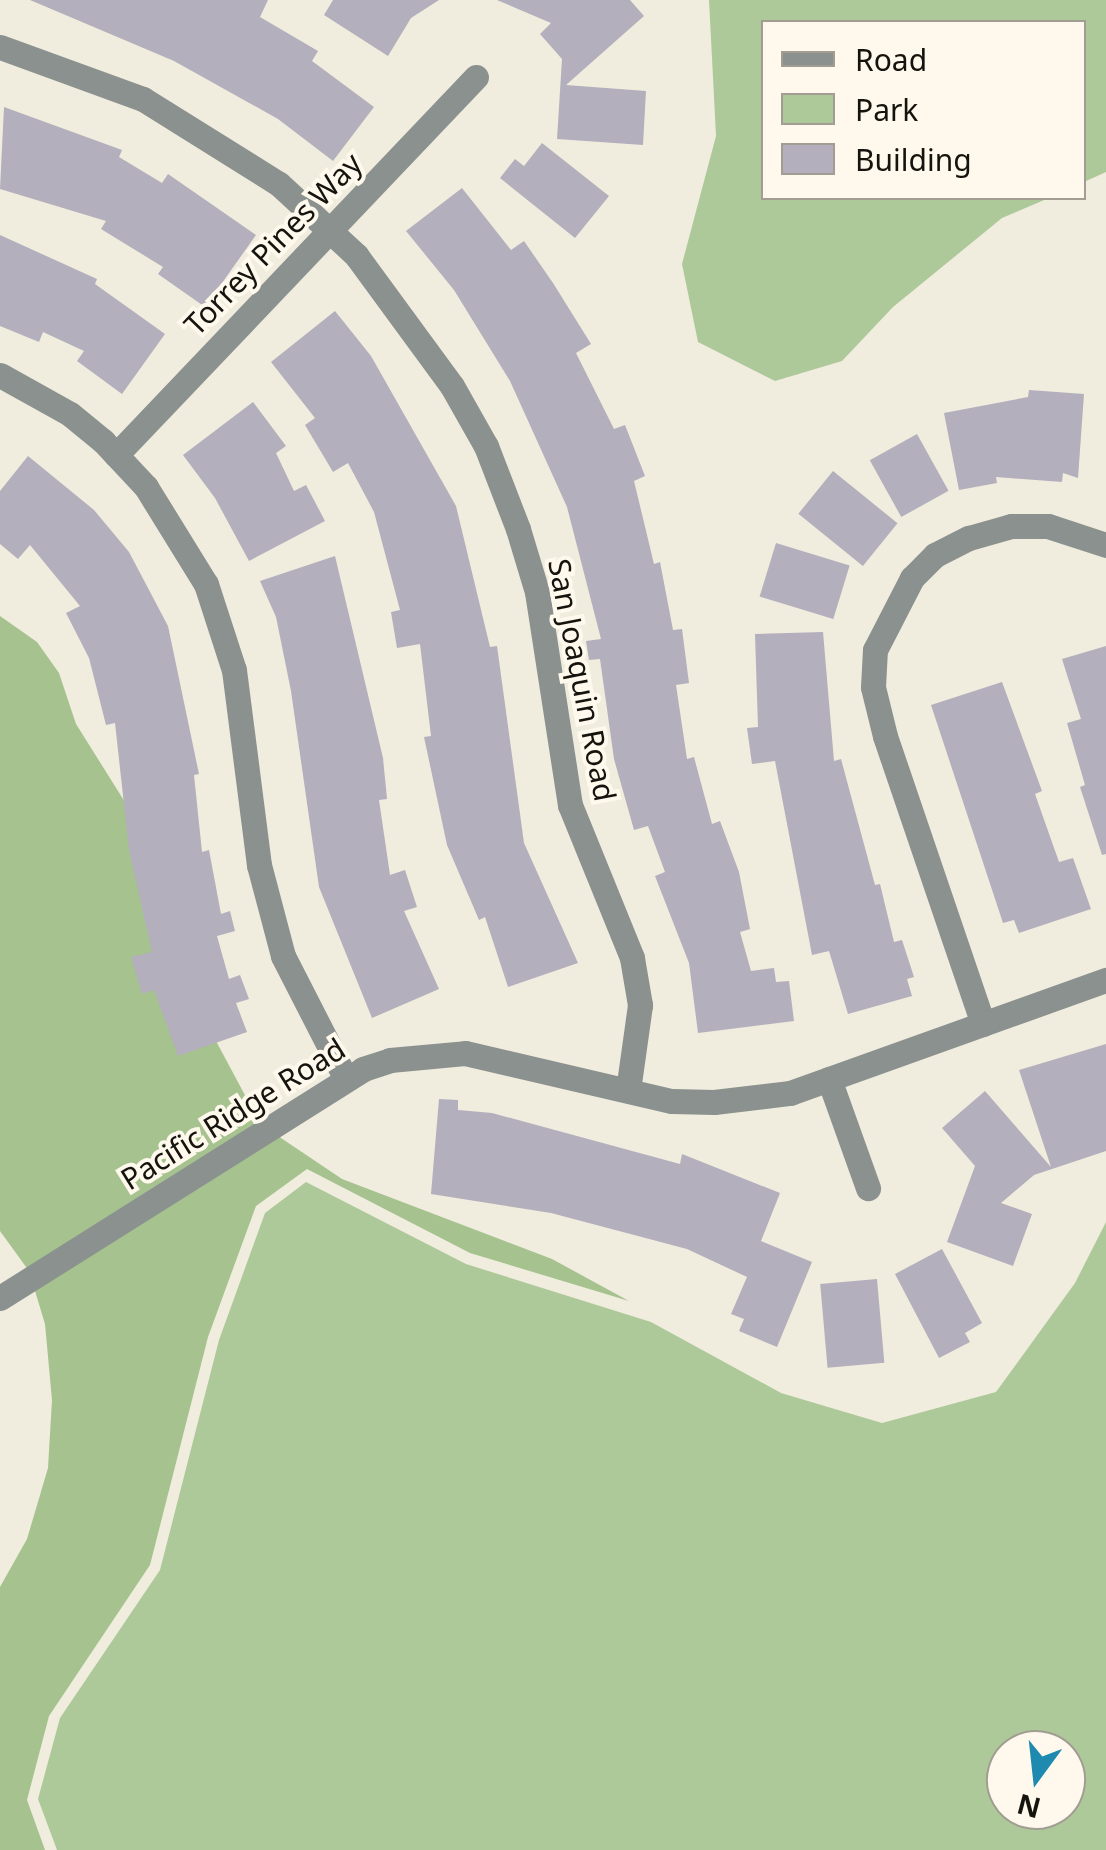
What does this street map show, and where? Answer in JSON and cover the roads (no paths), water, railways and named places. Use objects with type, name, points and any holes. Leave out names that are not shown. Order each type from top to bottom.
[{"type":"street","name":"San Joaquin Road","points":[[0,47],[143,99],[279,184],[330,231],[418,331],[452,386],[486,446],[518,529],[537,592],[570,805],[632,958],[640,1005],[628,1090]]},
{"type":"street","name":"Torrey Pines Way","points":[[116,456],[476,78]]},
{"type":"street","points":[[0,375],[70,414],[116,456],[184,540],[206,584],[234,670],[259,865],[283,956],[346,1079]]},
{"type":"street","points":[[983,1024],[885,736],[873,687],[875,650],[912,578],[934,555],[969,538],[1010,526],[1048,526],[1106,545]]},
{"type":"street","name":"Pacific Ridge Road","points":[[0,1298],[346,1079],[390,1060],[465,1052],[672,1101],[714,1102],[790,1093],[1106,980]]},
{"type":"street","points":[[829,1079],[868,1188]]}]
